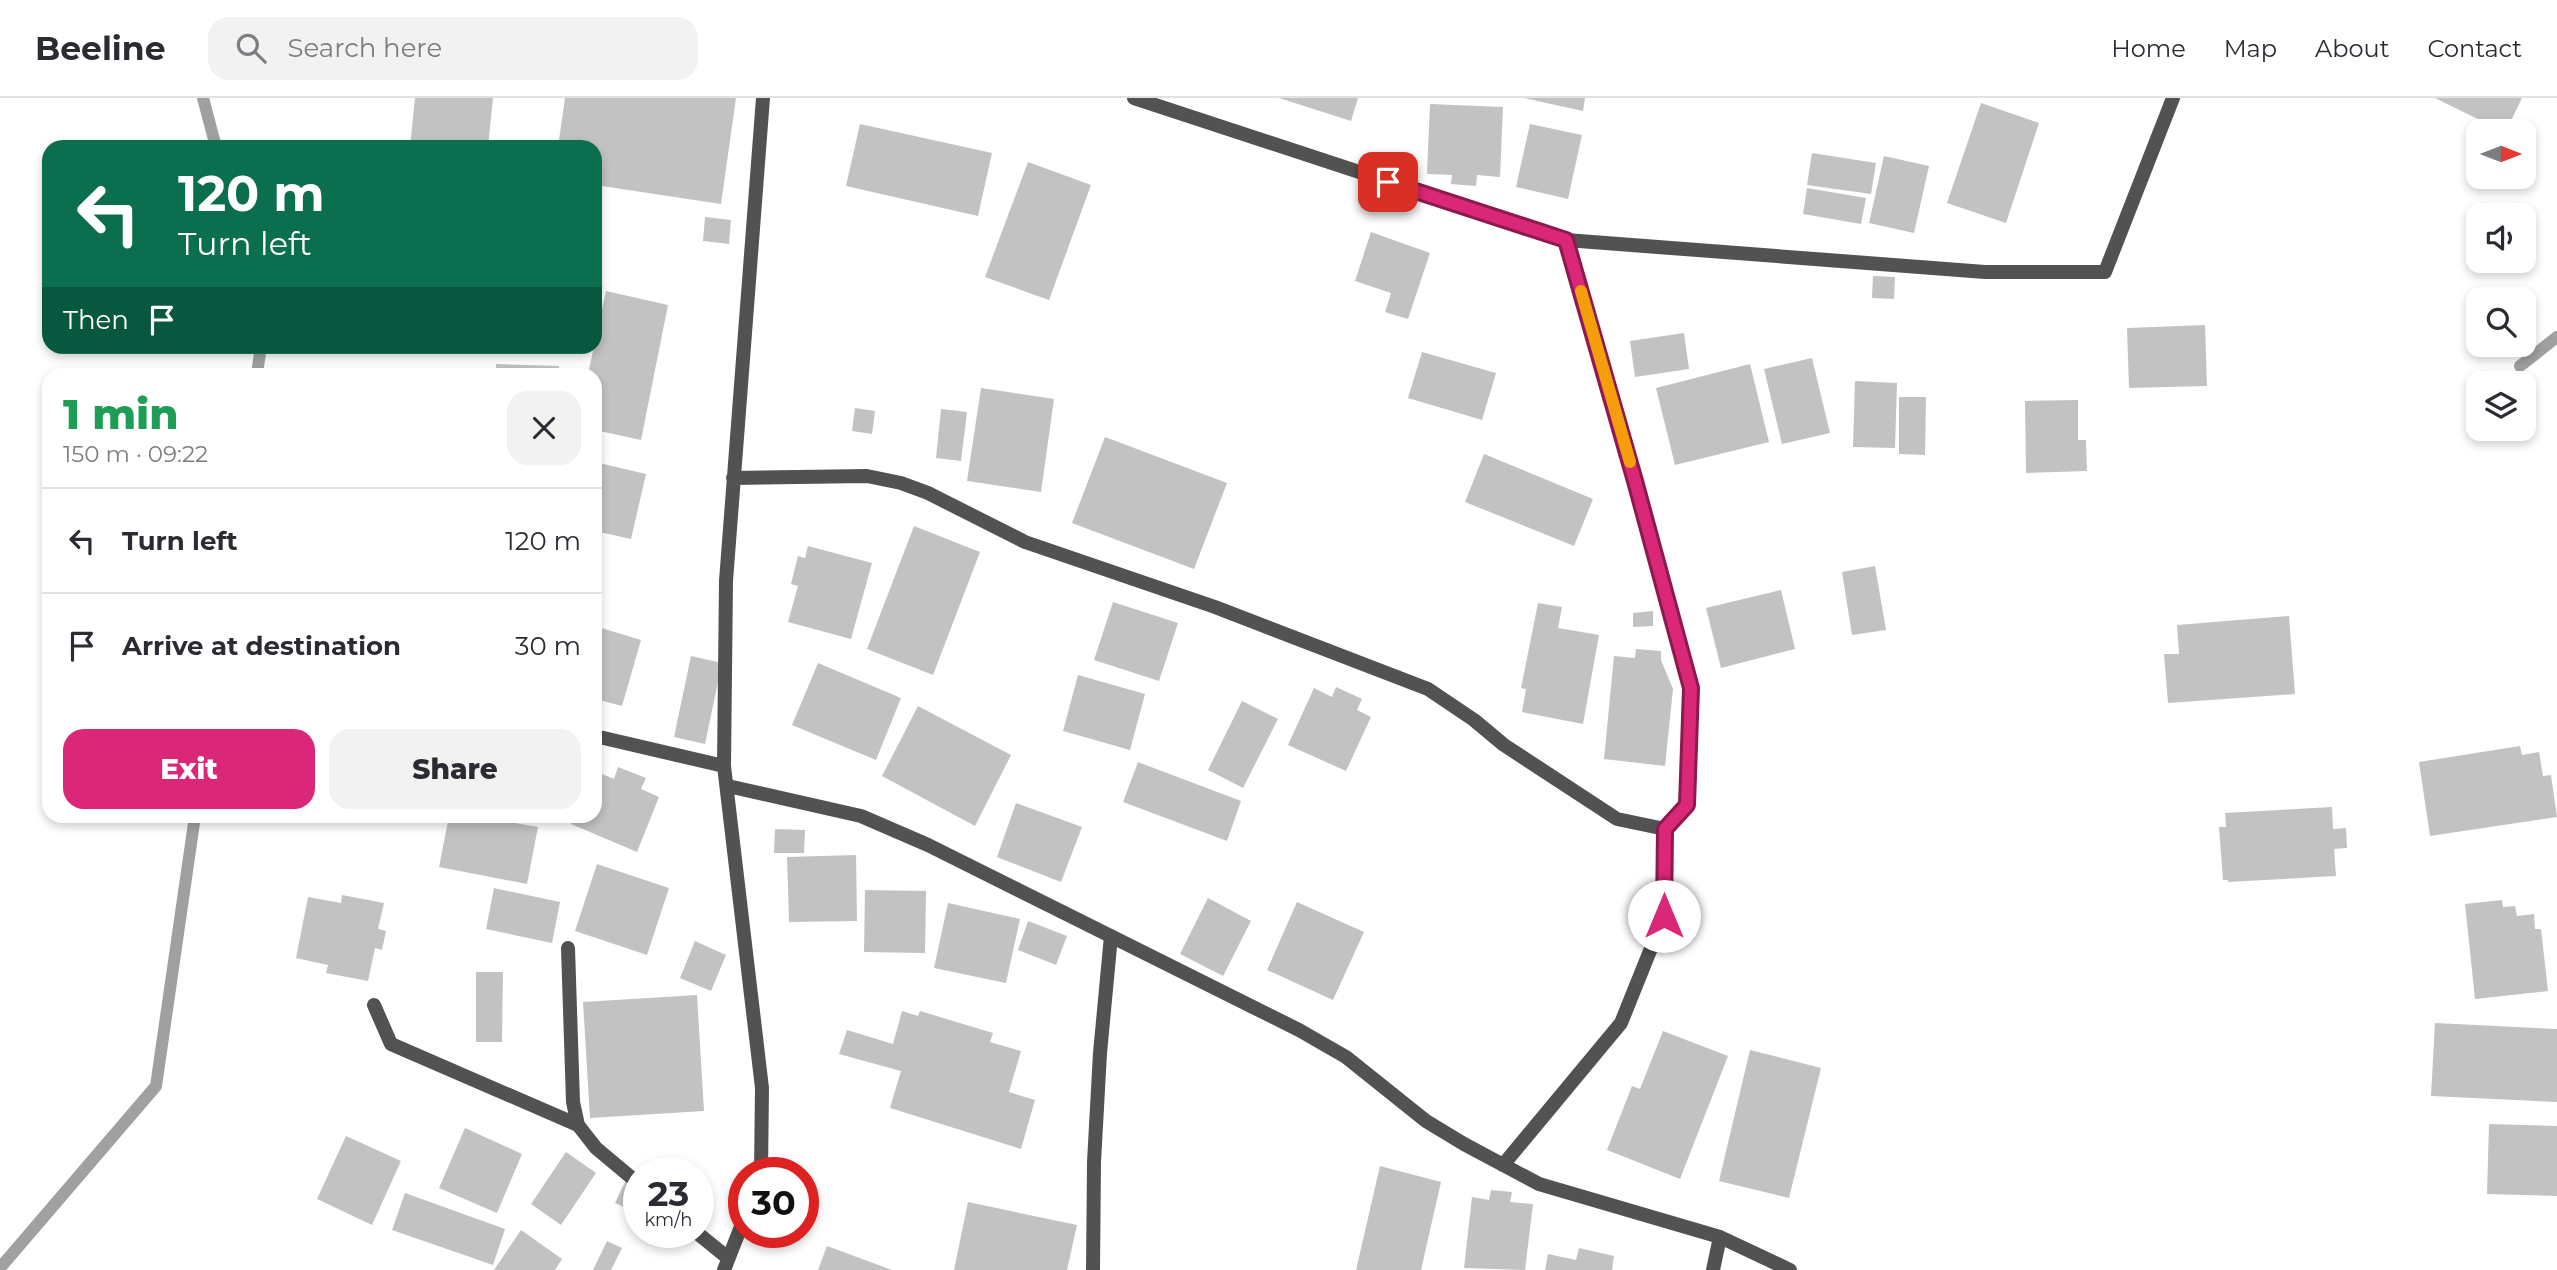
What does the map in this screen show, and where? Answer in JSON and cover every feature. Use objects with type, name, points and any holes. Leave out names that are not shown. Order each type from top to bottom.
[{"type":"street","points":[[761,1157],[762,1088],[724,766],[726,581],[763,98]]},
{"type":"street","points":[[1134,98],[1566,240],[1984,272],[2105,272],[2173,98]]},
{"type":"street","points":[[1503,1165],[1621,1023],[1664,916],[1665,829],[1687,805],[1691,688],[1566,240]]},
{"type":"street","points":[[733,478],[867,476],[901,483],[928,493],[1025,542],[1215,607],[1428,689],[1474,720],[1504,745],[1617,819],[1665,829]]},
{"type":"street","points":[[602,738],[724,766]]},
{"type":"street","points":[[728,786],[861,816],[928,845],[1299,1030],[1346,1058],[1426,1121],[1539,1184],[1720,1237],[1790,1270]]},
{"type":"street","points":[[1093,1270],[1095,1148],[1111,936]]},
{"type":"street","points":[[568,948],[573,1102],[578,1125],[596,1148],[623,1171]]},
{"type":"street","points":[[374,1005],[391,1044],[578,1125]]},
{"type":"street","points":[[1713,1270],[1720,1237]]},
{"type":"street","points":[[711,1248],[726,1264]]},
{"type":"building","points":[[415,98],[493,98],[489,140],[411,140]]},
{"type":"building","points":[[565,98],[736,98],[721,204],[602,186],[602,140],[559,140]]},
{"type":"building","points":[[1279,98],[1358,98],[1351,121]]},
{"type":"building","points":[[1524,98],[1585,98],[1583,111]]},
{"type":"building","points":[[2435,98],[2522,98],[2512,119],[2478,119]]},
{"type":"building","points":[[1981,103],[2039,123],[2006,223],[1947,203]]},
{"type":"building","points":[[1430,104],[1503,107],[1500,177],[1477,175],[1476,186],[1451,184],[1452,175],[1427,174]]},
{"type":"building","points":[[860,124],[992,153],[978,216],[846,186]]},
{"type":"building","points":[[1530,124],[1582,135],[1568,199],[1516,187]]},
{"type":"building","points":[[1812,153],[1876,163],[1871,194],[1807,185]]},
{"type":"building","points":[[1884,156],[1929,166],[1914,233],[1869,223]]},
{"type":"building","points":[[1028,162],[1091,185],[1049,300],[985,277]]},
{"type":"building","points":[[1807,188],[1866,198],[1861,224],[1803,214]]},
{"type":"building","points":[[705,217],[731,220],[729,244],[703,241]]},
{"type":"building","points":[[1371,232],[1430,253],[1408,319],[1385,312],[1391,293],[1355,281]]},
{"type":"building","points":[[1873,276],[1895,277],[1894,299],[1872,298]]},
{"type":"building","points":[[606,291],[668,305],[641,440],[602,432],[602,368],[589,368],[592,354],[602,354],[602,309]]},
{"type":"building","points":[[2205,325],[2207,386],[2129,388],[2127,328]]},
{"type":"building","points":[[1684,333],[1689,369],[1635,377],[1630,341]]},
{"type":"building","points":[[1422,352],[1496,373],[1482,420],[1408,398]]},
{"type":"building","points":[[1812,358],[1830,433],[1782,444],[1764,369]]},
{"type":"building","points":[[496,364],[559,366],[559,368],[496,368]]},
{"type":"building","points":[[1750,364],[1769,442],[1675,465],[1656,388]]},
{"type":"building","points":[[1855,381],[1897,383],[1895,448],[1853,447]]},
{"type":"building","points":[[981,388],[1054,399],[1041,492],[967,481]]},
{"type":"building","points":[[1899,397],[1926,397],[1925,455],[1899,454]]},
{"type":"building","points":[[2078,400],[2078,440],[2086,440],[2087,471],[2026,473],[2025,401]]},
{"type":"building","points":[[855,408],[875,411],[872,434],[852,431]]},
{"type":"building","points":[[941,409],[967,412],[961,461],[936,458]]},
{"type":"building","points":[[1105,437],[1227,483],[1194,569],[1072,523]]},
{"type":"building","points":[[1484,454],[1593,499],[1574,546],[1465,502]]},
{"type":"building","points":[[602,464],[646,474],[631,539],[602,533]]},
{"type":"building","points":[[914,526],[980,552],[933,675],[867,649]]},
{"type":"building","points":[[808,546],[872,563],[851,639],[788,622],[798,586],[791,584],[798,556],[805,558]]},
{"type":"building","points":[[1875,566],[1886,630],[1852,635],[1842,572]]},
{"type":"building","points":[[1781,590],[1795,649],[1721,668],[1706,608]]},
{"type":"building","points":[[1113,602],[1178,623],[1159,681],[1094,660]]},
{"type":"building","points":[[1538,603],[1562,607],[1558,628],[1599,635],[1583,724],[1522,712],[1526,689],[1521,688]]},
{"type":"building","points":[[1653,611],[1653,626],[1633,627],[1633,613]]},
{"type":"building","points":[[2289,616],[2295,694],[2168,703],[2164,654],[2179,654],[2177,625]]},
{"type":"building","points":[[602,628],[641,640],[622,706],[602,701]]},
{"type":"building","points":[[1636,649],[1661,651],[1661,660],[1673,689],[1665,766],[1604,759],[1614,656],[1635,658]]},
{"type":"building","points":[[691,656],[722,663],[705,744],[674,737]]},
{"type":"building","points":[[818,663],[901,698],[876,760],[792,725]]},
{"type":"building","points":[[1078,675],[1145,694],[1130,750],[1063,731]]},
{"type":"building","points":[[1336,687],[1362,699],[1357,710],[1371,717],[1346,771],[1288,745],[1314,688],[1332,697]]},
{"type":"building","points":[[1242,701],[1278,719],[1243,788],[1208,770]]},
{"type":"building","points":[[918,706],[1011,755],[975,826],[882,776]]},
{"type":"building","points":[[2520,746],[2522,755],[2539,752],[2543,776],[2551,775],[2557,817],[2430,836],[2419,762]]},
{"type":"building","points":[[1138,762],[1241,801],[1227,841],[1123,802]]},
{"type":"building","points":[[618,767],[646,778],[641,789],[659,797],[637,852],[571,824],[602,823],[602,774],[614,779]]},
{"type":"building","points":[[1016,803],[1082,827],[1061,882],[997,857]]},
{"type":"building","points":[[2332,807],[2333,829],[2346,828],[2347,848],[2334,849],[2336,876],[2228,882],[2223,880],[2219,827],[2226,827],[2225,813]]},
{"type":"building","points":[[448,823],[515,823],[538,827],[527,884],[439,867]]},
{"type":"building","points":[[775,829],[805,830],[804,853],[774,853]]},
{"type":"building","points":[[856,855],[857,921],[789,922],[787,857]]},
{"type":"building","points":[[597,864],[669,888],[647,955],[575,931]]},
{"type":"building","points":[[494,888],[560,902],[552,943],[486,929]]},
{"type":"building","points":[[865,890],[926,891],[925,953],[864,952]]},
{"type":"building","points":[[342,895],[384,903],[378,929],[386,931],[382,950],[375,948],[368,981],[326,973],[328,965],[296,958],[308,897],[341,903]]},
{"type":"building","points":[[1208,898],[1251,921],[1223,976],[1180,954]]},
{"type":"building","points":[[2502,900],[2503,907],[2515,906],[2517,916],[2534,914],[2535,929],[2541,929],[2548,991],[2475,999],[2465,904]]},
{"type":"building","points":[[1297,902],[1364,932],[1333,1000],[1267,970]]},
{"type":"building","points":[[948,903],[1020,919],[1006,983],[934,968]]},
{"type":"building","points":[[1028,921],[1067,936],[1056,965],[1018,950]]},
{"type":"building","points":[[695,941],[726,955],[711,991],[680,978]]},
{"type":"building","points":[[476,972],[503,972],[502,1042],[476,1042]]},
{"type":"building","points":[[697,995],[704,1111],[590,1118],[583,1002]]},
{"type":"building","points":[[902,1011],[918,1016],[920,1011],[993,1033],[990,1042],[1021,1051],[1009,1092],[1035,1100],[1021,1149],[890,1108],[901,1071],[839,1054],[847,1030],[893,1044]]},
{"type":"building","points":[[2435,1023],[2557,1029],[2557,1102],[2431,1096]]},
{"type":"building","points":[[1663,1031],[1728,1056],[1680,1179],[1607,1150],[1632,1086],[1640,1089]]},
{"type":"building","points":[[1750,1050],[1821,1068],[1789,1198],[1719,1181]]},
{"type":"building","points":[[2489,1124],[2557,1126],[2557,1196],[2487,1194]]},
{"type":"building","points":[[465,1128],[522,1154],[497,1213],[439,1188]]},
{"type":"building","points":[[346,1136],[401,1161],[372,1225],[317,1199]]},
{"type":"building","points":[[566,1152],[596,1173],[561,1225],[531,1204]]},
{"type":"building","points":[[1380,1166],[1441,1182],[1421,1270],[1356,1270]]},
{"type":"building","points":[[623,1186],[623,1207],[615,1203]]},
{"type":"building","points":[[1491,1190],[1512,1192],[1510,1202],[1533,1204],[1525,1270],[1464,1268],[1472,1197],[1489,1200]]},
{"type":"building","points":[[405,1193],[505,1229],[493,1265],[392,1230]]},
{"type":"building","points":[[968,1202],[1077,1225],[1067,1270],[954,1270]]},
{"type":"building","points":[[521,1230],[562,1259],[555,1270],[494,1270]]},
{"type":"building","points":[[607,1241],[622,1248],[611,1270],[593,1270]]},
{"type":"building","points":[[827,1246],[892,1270],[818,1270]]},
{"type":"building","points":[[1579,1248],[1614,1256],[1612,1270],[1545,1270],[1548,1254],[1576,1260]]},
{"type":"waterway","points":[[203,98],[214,140]]},
{"type":"waterway","points":[[2520,366],[2557,337]]},
{"type":"waterway","points":[[258,368],[260,354]]},
{"type":"waterway","points":[[0,1268],[156,1086],[194,823]]},
{"type":"slow traffic","points":[[1581,291],[1630,462]]},
{"type":"route","points":[[1388,182],[1566,240],[1691,688],[1687,805],[1665,829],[1664,916]]}]
